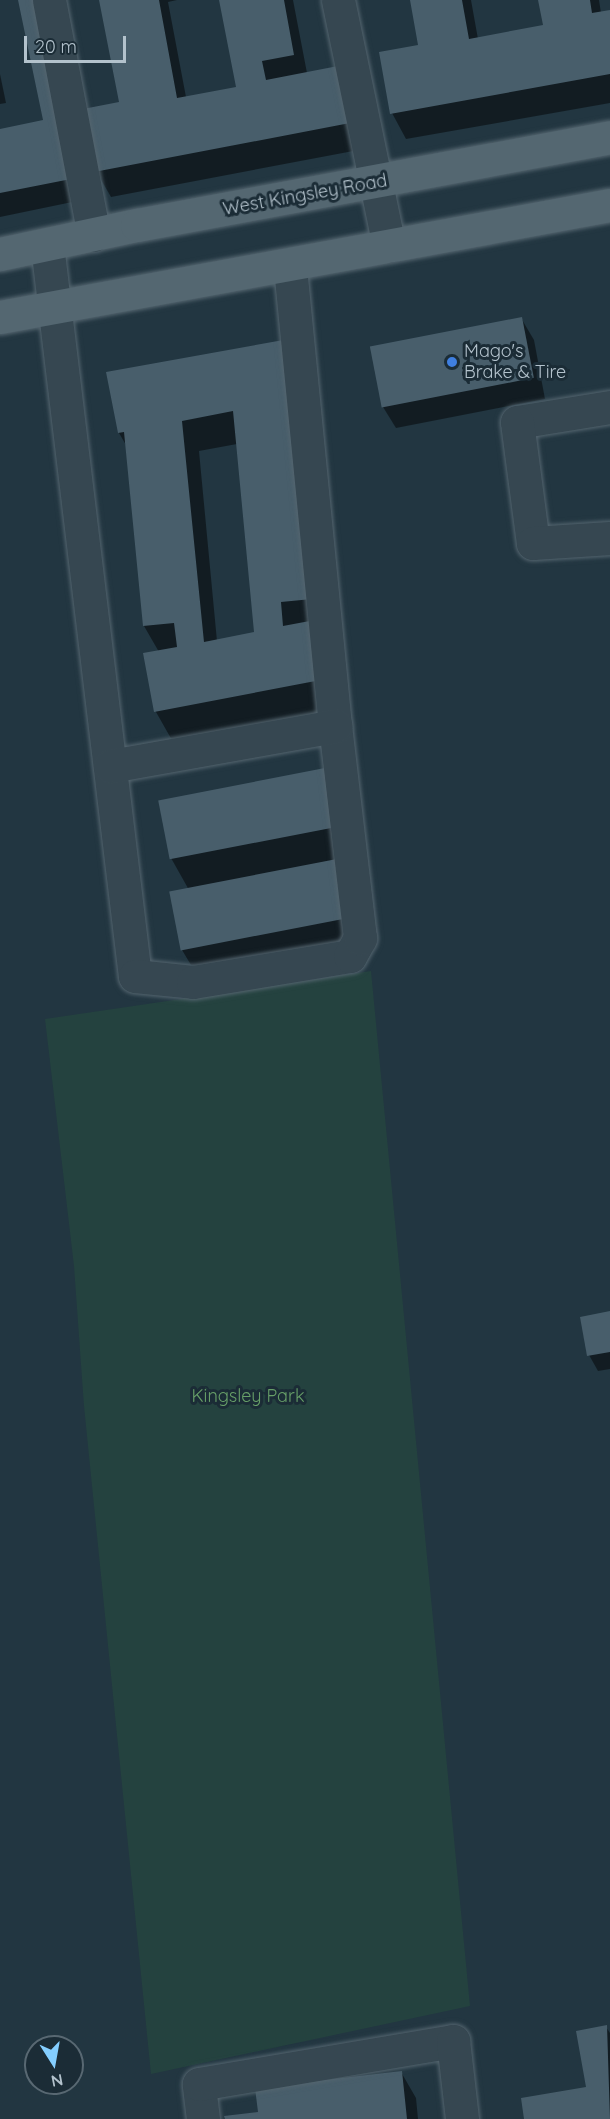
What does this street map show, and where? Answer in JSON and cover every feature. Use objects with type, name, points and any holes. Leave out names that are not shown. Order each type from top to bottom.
[{"type":"main road","name":"West Kingsley Road","points":[[0,254],[610,137]]},
{"type":"main road","points":[[0,317],[610,205]]},
{"type":"lane","points":[[49,0],[94,235]]},
{"type":"lane","points":[[338,0],[389,246]]},
{"type":"lane","points":[[47,245],[57,305],[135,976],[193,982],[350,956],[360,938],[335,726],[290,264]]},
{"type":"lane","points":[[610,407],[517,423],[533,543],[610,538]]},
{"type":"lane","points":[[110,766],[335,726]]},
{"type":"lane","points":[[203,2119],[199,2084],[453,2041],[462,2119]]},
{"type":"green space","name":"Kingsley Park","points":[[371,971],[470,2006],[151,2074],[84,1406],[74,1266],[45,1019]]},
{"type":"building","points":[[18,0],[34,0],[71,179],[0,193],[0,129],[43,120]]},
{"type":"building","points":[[99,0],[159,0],[177,98],[236,87],[219,0],[284,0],[294,55],[262,61],[266,80],[338,66],[350,123],[94,172],[83,109],[119,102]]},
{"type":"building","points":[[410,0],[462,0],[469,39],[543,25],[538,0],[590,0],[592,13],[610,10],[610,74],[390,114],[379,52],[418,45]]},
{"type":"building","name":"Mago's Brake & Tire","points":[[522,317],[534,378],[382,407],[370,347]]},
{"type":"building","points":[[289,339],[312,599],[281,602],[283,626],[315,620],[326,679],[154,712],[143,653],[177,647],[174,623],[143,626],[124,432],[118,433],[106,372]],"holes":[[[233,411],[254,632],[204,642],[182,421]]]},
{"type":"building","points":[[330,767],[341,826],[170,859],[158,800]]},
{"type":"building","points":[[342,858],[353,917],[181,950],[169,892]]},
{"type":"building","points":[[610,1311],[610,1352],[587,1356],[580,1317]]},
{"type":"building","points":[[607,2025],[610,2119],[524,2119],[521,2098],[586,2087],[576,2031]]},
{"type":"building","points":[[402,2071],[407,2119],[225,2119],[224,2116],[258,2112],[255,2088]]},
{"type":"place","name":"Mago's Brake & Tire","points":[[452,362]]}]
